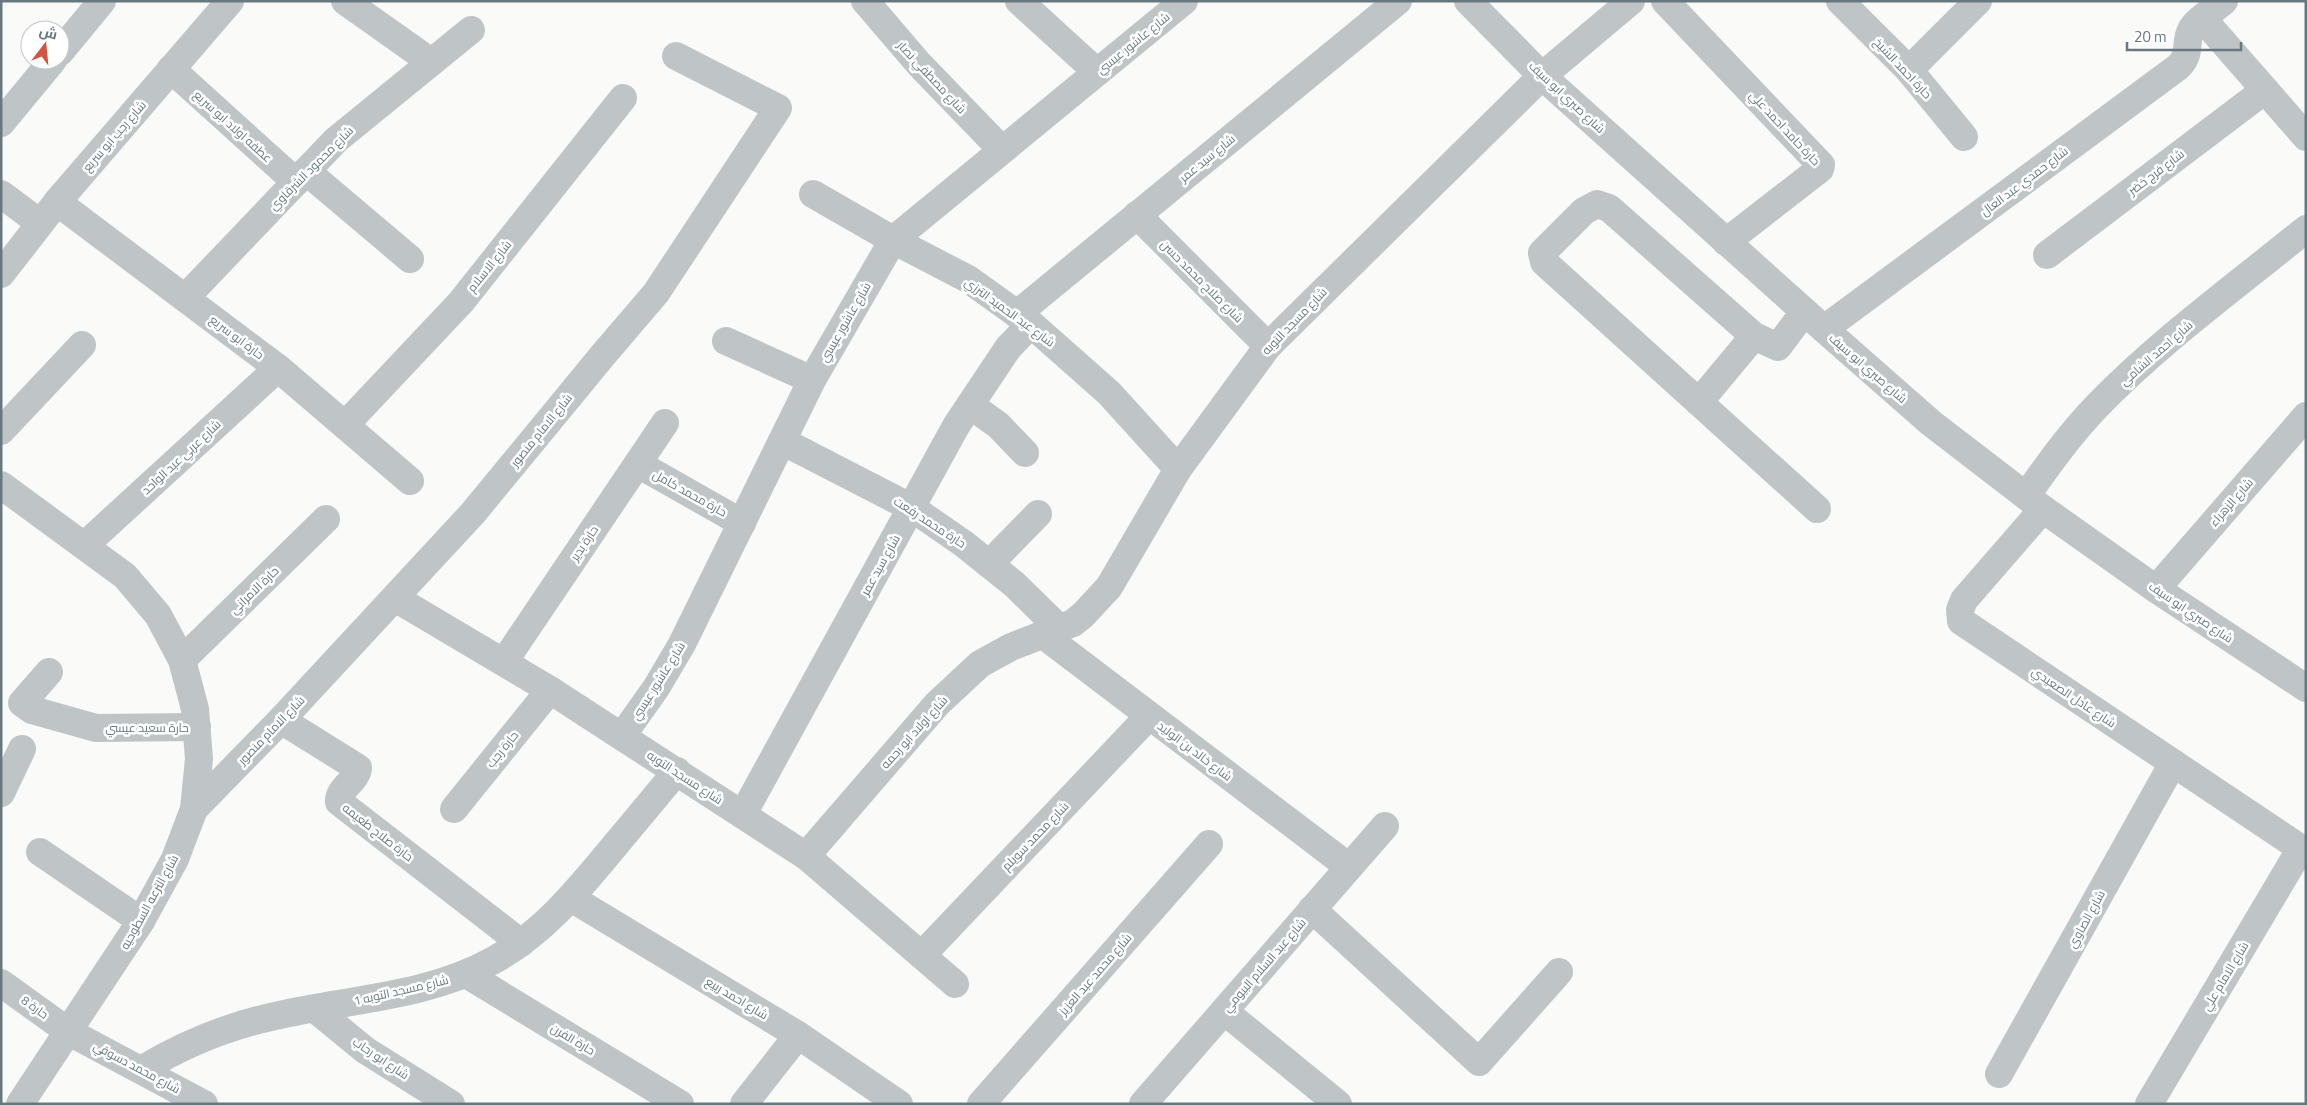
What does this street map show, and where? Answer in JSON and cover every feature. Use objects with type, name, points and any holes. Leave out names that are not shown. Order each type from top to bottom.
[{"type":"street","points":[[70,40],[102,1]]},
{"type":"street","name":"شارع رجب ابو سريع","points":[[1,274],[57,202],[230,1]]},
{"type":"street","points":[[345,1],[431,62]]},
{"type":"street","name":"شارع مصطفي نصار","points":[[865,1],[918,64],[1002,150]]},
{"type":"street","points":[[1020,1],[1097,72]]},
{"type":"street","name":"شارع عاشور عيسي","points":[[622,736],[656,688],[682,644],[812,380],[893,240],[1184,1]]},
{"type":"street","name":"شارع سيد عمر","points":[[743,814],[956,426],[1008,348],[1024,319],[1137,215],[1398,1]]},
{"type":"street","name":"شارع صبري ابو سيف","points":[[1468,1],[1542,76],[1931,424],[2034,502],[2156,589],[2306,688]]},
{"type":"street","name":"شارع مسجد التوبه","points":[[1051,631],[1083,615],[1109,587],[1178,469],[1268,346],[1542,76],[1632,1]]},
{"type":"street","name":"حارة حامد احمد علي","points":[[1665,1],[1822,165],[1820,169],[1726,242]]},
{"type":"street","name":"حارة احمد الشيخ","points":[[1840,1],[1909,70],[1964,137]]},
{"type":"street","points":[[1909,70],[1978,1]]},
{"type":"street","name":"شارع حمدي عبد العال","points":[[1754,336],[1778,347],[2178,67],[2186,56],[2192,28],[2224,1]]},
{"type":"street","points":[[2203,19],[2306,137]]},
{"type":"street","name":"شارع محمود الشرقاوي","points":[[185,298],[336,140],[471,30]]},
{"type":"street","name":"شارع الامام منصور","points":[[194,809],[281,720],[473,513],[656,293],[778,108],[676,56]]},
{"type":"street","name":"عطفه اولاد ابو سريع","points":[[171,69],[301,176],[410,259]]},
{"type":"street","points":[[1,124],[45,70]]},
{"type":"street","name":"شارع فرج خضر","points":[[2047,255],[2265,90]]},
{"type":"street","name":"شارع الاسلام","points":[[345,425],[461,302],[623,98]]},
{"type":"street","points":[[1,194],[40,223]]},
{"type":"street","name":"شارع عبد الحميد الترزي","points":[[813,194],[893,240],[968,279],[1024,319],[1109,393],[1178,469]]},
{"type":"street","name":"حارة ابو سريع","points":[[57,202],[278,368],[410,481]]},
{"type":"street","points":[[1699,402],[1754,336],[1609,208],[1597,204],[1584,211],[1542,252],[1544,262],[1817,509]]},
{"type":"street","name":"شارع صلاح محمد حسن","points":[[1137,215],[1268,346]]},
{"type":"street","name":"شارع احمد الشامي","points":[[2034,502],[2059,450],[2095,407],[2136,368],[2306,229]]},
{"type":"street","points":[[726,341],[812,380]]},
{"type":"street","points":[[1,431],[82,346]]},
{"type":"street","name":"شارع عربي عبد الواحد","points":[[85,545],[278,368]]},
{"type":"street","points":[[970,405],[998,426],[1025,453]]},
{"type":"street","name":"شارع الزهراء","points":[[2156,589],[2306,416]]},
{"type":"street","name":"حارة بدير","points":[[504,662],[665,423]]},
{"type":"street","name":"حارة محمد رفعت","points":[[782,441],[912,508],[964,544],[1014,584],[1051,631]]},
{"type":"street","name":"حارة محمد كامل","points":[[638,464],[742,523]]},
{"type":"street","name":"شارع الترعه السطوحيه","points":[[1,486],[85,545],[125,576],[158,615],[182,660],[195,709],[199,759],[194,809],[174,859],[141,921],[20,1104]]},
{"type":"street","name":"شارع عادل الصعيدي","points":[[2034,502],[1964,600],[1960,610],[1962,622],[2303,850]]},
{"type":"street","points":[[989,564],[1038,514]]},
{"type":"street","name":"حارة الامراني","points":[[182,660],[326,519]]},
{"type":"street","name":"شارع مسجد التوبه","points":[[395,598],[550,690],[806,856],[955,984]]},
{"type":"street","name":"شارع خالد بن الوليد","points":[[1051,631],[1149,716],[1350,867]]},
{"type":"street","name":"شارع اولاد ابو رحمه","points":[[806,856],[937,704],[980,664],[1011,647],[1051,631]]},
{"type":"street","name":"حارة سعيد عيسي","points":[[49,672],[22,702],[32,710],[96,728],[196,727]]},
{"type":"street","name":"حارة رجب","points":[[454,809],[550,690]]},
{"type":"street","name":"شارع محمد سويلم","points":[[922,955],[1149,716]]},
{"type":"street","name":"حارة صلاح طعيمه","points":[[281,720],[358,768],[357,774],[339,795],[339,802],[521,943]]},
{"type":"street","points":[[1,793],[22,749]]},
{"type":"street","name":"شارع الصاوي","points":[[1999,1074],[2173,763]]},
{"type":"street","name":"شارع مسجد التوبه 1","points":[[143,1069],[195,1042],[228,1029],[275,1016],[434,985],[466,974],[494,960],[521,943],[547,923],[571,898],[677,771]]},
{"type":"street","name":"شارع عبد السلام البيومي","points":[[1143,1104],[1385,826]]},
{"type":"street","name":"شارع محمد عبد العزيز","points":[[981,1104],[1208,844]]},
{"type":"street","name":"شارع الامام علي","points":[[2150,1104],[2303,850]]},
{"type":"street","points":[[40,852],[141,921]]},
{"type":"street","name":"شارع احمد ربيع","points":[[571,898],[798,1035],[897,1103]]},
{"type":"street","points":[[1312,909],[1479,1062],[1559,972]]},
{"type":"street","name":"حارة الفرن","points":[[466,974],[680,1104]]},
{"type":"street","name":"حارة 8","points":[[1,982],[69,1032]]},
{"type":"street","name":"شارع ابو رحاب","points":[[315,1009],[365,1050],[451,1104]]},
{"type":"street","points":[[1224,1011],[1338,1104]]},
{"type":"street","name":"شارع محمد دسوقي","points":[[69,1032],[143,1069],[204,1104]]},
{"type":"street","points":[[744,1104],[798,1035]]}]
